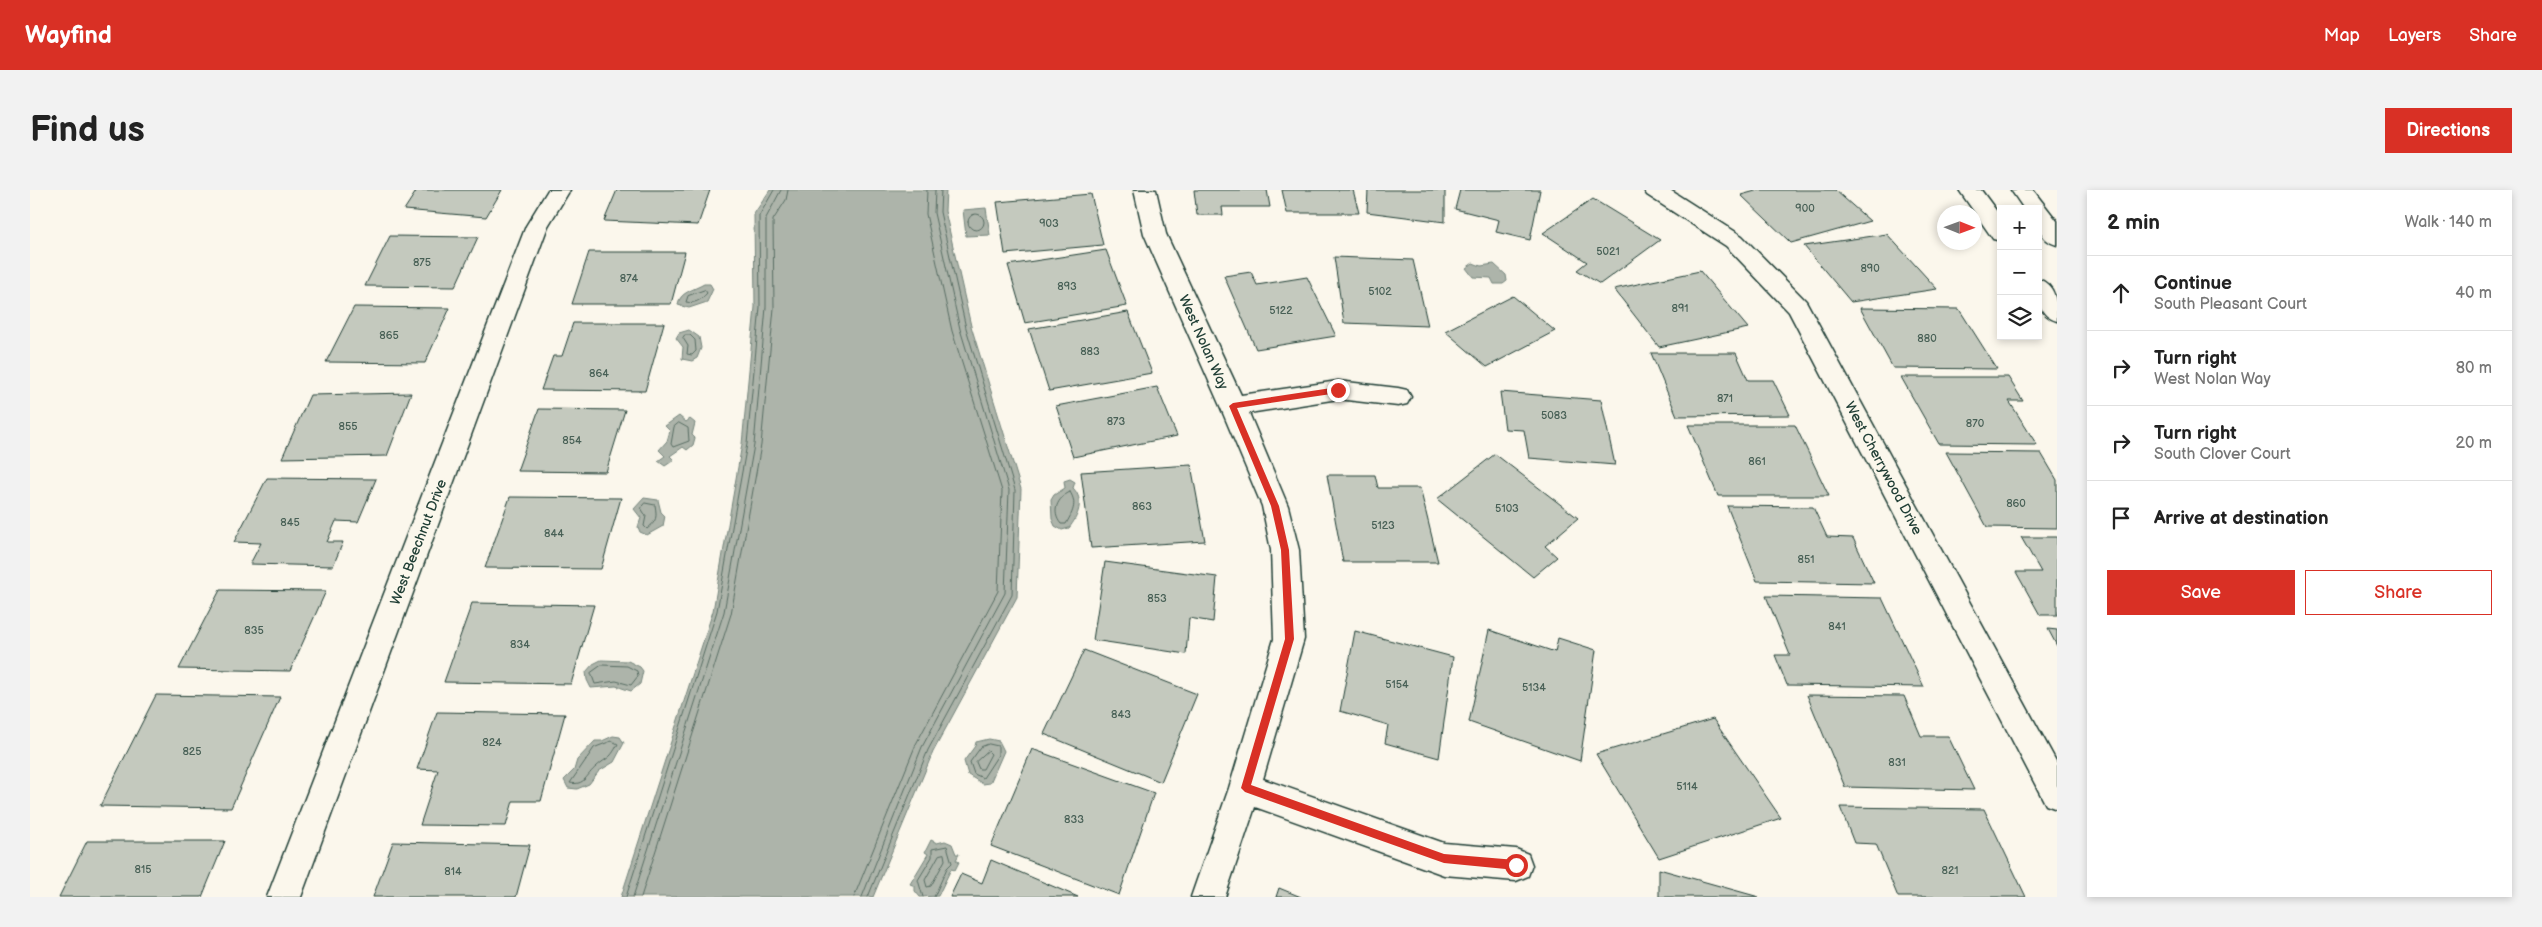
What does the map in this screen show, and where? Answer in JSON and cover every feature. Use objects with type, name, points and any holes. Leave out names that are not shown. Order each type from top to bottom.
[{"type":"street","name":"West Beechnut Drive","points":[[284,897],[537,226],[559,190]]},
{"type":"street","name":"West Nolan Way","points":[[1145,190],[1155,234],[1233,406],[1275,506],[1285,550],[1289,639],[1245,788],[1208,897]]},
{"type":"street","name":"West Cherrywood Drive","points":[[1655,190],[1734,241],[1798,307],[2057,794]]},
{"type":"street","points":[[1970,190],[1997,228]]},
{"type":"street","points":[[2022,190],[2033,205]]},
{"type":"street","points":[[2042,217],[2057,237]]},
{"type":"street","points":[[2042,292],[2057,313]]},
{"type":"street","points":[[1233,406],[1338,390],[1398,397]]},
{"type":"street","points":[[1245,788],[1444,859],[1516,865]]},
{"type":"water","points":[[770,190],[946,190],[945,211],[971,326],[1021,489],[1017,597],[933,752],[873,897],[621,897],[713,611],[742,444],[755,307],[754,214]]},
{"type":"water","points":[[986,208],[990,235],[966,236],[963,210]]},
{"type":"water","points":[[1473,263],[1481,266],[1494,264],[1506,275],[1507,281],[1503,284],[1494,284],[1491,278],[1473,277],[1466,268]]},
{"type":"water","points":[[704,284],[710,284],[713,289],[707,302],[689,308],[678,305],[684,294]]},
{"type":"water","points":[[689,330],[699,337],[701,348],[697,358],[692,361],[682,359],[683,347],[676,338],[679,333]]},
{"type":"water","points":[[679,416],[686,422],[690,419],[695,423],[692,435],[695,438],[693,445],[687,450],[683,447],[670,456],[674,460],[665,466],[658,461],[665,456],[659,450],[667,441],[670,431],[665,426]]},
{"type":"water","points":[[1070,479],[1075,482],[1073,488],[1079,498],[1079,508],[1069,528],[1062,530],[1055,526],[1052,519],[1051,500],[1054,495],[1065,488],[1064,481]]},
{"type":"water","points":[[644,498],[658,500],[661,512],[665,516],[663,526],[647,535],[640,532],[638,527],[641,518],[634,509]]},
{"type":"water","points":[[601,660],[628,661],[640,667],[643,671],[640,684],[631,691],[616,686],[591,688],[586,672],[593,664]]},
{"type":"water","points":[[613,736],[620,737],[624,743],[614,762],[599,771],[589,784],[577,789],[568,788],[564,780],[574,770],[577,760],[595,741],[602,741]]},
{"type":"water","points":[[989,739],[999,741],[1004,751],[990,783],[983,784],[968,775],[964,761],[976,742]]},
{"type":"water","points":[[931,840],[937,843],[945,841],[952,844],[956,854],[959,854],[956,860],[959,862],[955,870],[951,869],[938,896],[920,897],[915,891],[915,886],[910,884],[928,854],[925,852]]},
{"type":"building","points":[[417,190],[502,190],[486,217],[404,210]]},
{"type":"building","points":[[617,190],[710,190],[698,225],[604,221]]},
{"type":"building","points":[[1194,190],[1267,190],[1270,207],[1222,207],[1223,215],[1197,215]]},
{"type":"building","points":[[1282,190],[1353,190],[1359,213],[1287,213]]},
{"type":"building","points":[[1368,190],[1445,190],[1445,222],[1367,212]]},
{"type":"building","points":[[1460,190],[1540,190],[1530,240],[1496,232],[1499,220],[1455,209]]},
{"type":"building","points":[[1759,190],[1835,190],[1870,221],[1791,243],[1741,195]]},
{"type":"building","points":[[1091,194],[1103,245],[1005,254],[997,202]]},
{"type":"building","points":[[1593,199],[1660,240],[1600,284],[1577,270],[1587,262],[1543,233]]},
{"type":"building","points":[[1887,234],[1937,289],[1851,302],[1804,246]]},
{"type":"building","points":[[390,236],[478,237],[455,287],[365,286]]},
{"type":"building","points":[[1106,250],[1127,306],[1025,323],[1008,265]]},
{"type":"building","points":[[589,252],[685,252],[671,304],[572,304]]},
{"type":"building","points":[[1334,257],[1413,260],[1428,326],[1344,323]]},
{"type":"building","points":[[1700,271],[1748,328],[1659,347],[1614,289]]},
{"type":"building","points":[[1251,272],[1257,285],[1307,277],[1336,336],[1256,349],[1224,276]]},
{"type":"building","points":[[1513,296],[1555,331],[1487,367],[1445,331]]},
{"type":"building","points":[[354,307],[450,308],[425,363],[326,362]]},
{"type":"building","points":[[1860,308],[1959,309],[1997,369],[1893,368]]},
{"type":"building","points":[[1128,312],[1152,373],[1049,391],[1029,329]]},
{"type":"building","points":[[573,323],[664,323],[645,391],[541,390],[553,356],[562,356]]},
{"type":"building","points":[[1651,353],[1736,353],[1748,380],[1773,380],[1790,415],[1677,416]]},
{"type":"building","points":[[1901,377],[2008,377],[2023,401],[2009,401],[2037,445],[1939,444]]},
{"type":"building","points":[[1157,387],[1177,436],[1073,457],[1056,406]]},
{"type":"building","points":[[1500,392],[1601,400],[1615,465],[1529,458],[1524,430],[1505,429]]},
{"type":"building","points":[[411,393],[387,456],[282,458],[310,395]]},
{"type":"building","points":[[539,409],[625,410],[606,472],[517,471]]},
{"type":"building","points":[[1688,425],[1795,425],[1829,496],[1718,496]]},
{"type":"building","points":[[1946,452],[2041,453],[2057,480],[2057,528],[1987,527]]},
{"type":"building","points":[[1495,454],[1578,518],[1545,546],[1557,557],[1533,577],[1437,499]]},
{"type":"building","points":[[1191,465],[1205,541],[1091,548],[1081,472]]},
{"type":"building","points":[[1327,475],[1375,475],[1378,488],[1420,488],[1438,562],[1343,562]]},
{"type":"building","points":[[267,478],[376,479],[358,522],[336,521],[327,542],[343,542],[333,566],[250,564],[261,543],[234,542]]},
{"type":"building","points":[[510,497],[621,498],[601,569],[485,568]]},
{"type":"building","points":[[1727,506],[1813,507],[1827,537],[1853,538],[1874,583],[1757,581]]},
{"type":"building","points":[[2021,537],[2057,537],[2057,615],[2040,615],[2016,572],[2041,572]]},
{"type":"building","points":[[1105,562],[1217,577],[1213,622],[1189,618],[1186,654],[1093,640]]},
{"type":"building","points":[[220,590],[326,591],[290,671],[179,669]]},
{"type":"building","points":[[1766,596],[1882,598],[1924,687],[1787,685],[1775,655],[1790,655]]},
{"type":"building","points":[[472,603],[594,605],[571,684],[444,682]]},
{"type":"building","points":[[2048,629],[2057,630],[2057,646]]},
{"type":"building","points":[[1489,630],[1555,652],[1558,638],[1596,650],[1580,761],[1469,722]]},
{"type":"building","points":[[1355,631],[1453,657],[1439,758],[1385,743],[1388,725],[1340,711]]},
{"type":"building","points":[[1084,650],[1197,694],[1161,782],[1044,734]]},
{"type":"building","points":[[156,695],[280,697],[231,808],[100,806]]},
{"type":"building","points":[[1807,695],[1904,696],[1921,736],[1948,736],[1974,790],[1845,787]]},
{"type":"building","points":[[437,712],[565,714],[541,801],[513,801],[506,826],[420,825],[438,770],[417,769]]},
{"type":"building","points":[[1713,719],[1781,818],[1659,858],[1596,754]]},
{"type":"building","points":[[1032,749],[1154,793],[1119,895],[991,846]]},
{"type":"building","points":[[1840,807],[1984,809],[2026,897],[1898,897],[1876,844],[1854,843]]},
{"type":"building","points":[[87,841],[225,841],[202,897],[59,897]]},
{"type":"building","points":[[393,842],[530,845],[516,897],[373,897]]},
{"type":"building","points":[[991,860],[1078,897],[950,897],[961,874],[982,883]]},
{"type":"building","points":[[1659,869],[1759,897],[1659,897]]},
{"type":"building","points":[[1279,888],[1301,897],[1276,897]]},
{"type":"route","points":[[1338,390],[1233,406],[1275,506],[1285,550],[1289,639],[1245,788],[1444,859],[1516,865]]}]
